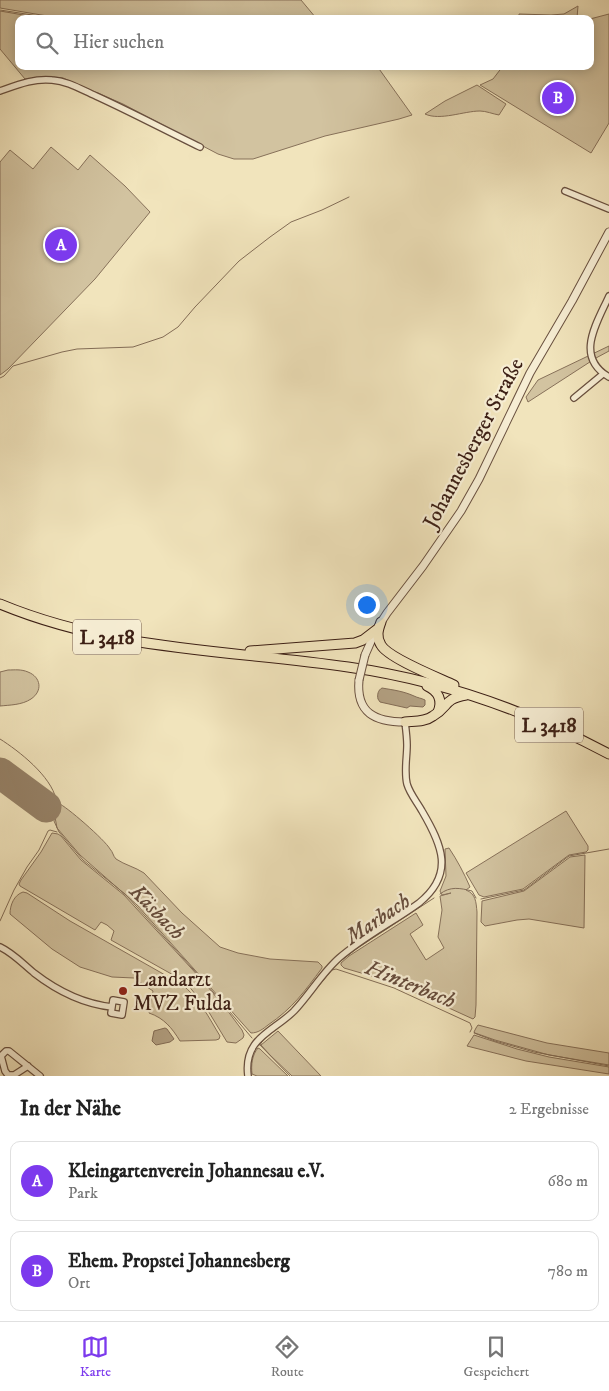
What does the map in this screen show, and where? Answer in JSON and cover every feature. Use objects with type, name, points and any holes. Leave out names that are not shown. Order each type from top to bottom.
[{"type":"main road","name":"L 3418","points":[[0,604],[43,620],[97,635],[157,645],[340,666],[375,671],[415,680],[486,700],[558,728],[609,754]]},
{"type":"main road","points":[[381,622],[378,630],[379,640],[386,650],[415,667],[486,700]]},
{"type":"main road","points":[[218,652],[240,652],[355,642],[363,640],[376,630]]},
{"type":"main road","points":[[415,680],[432,688],[439,697],[440,705],[436,714]]},
{"type":"main road","points":[[405,722],[423,720],[436,714],[451,699],[469,695]]},
{"type":"street","points":[[0,91],[36,80],[58,80],[122,108],[200,147]]},
{"type":"street","points":[[565,191],[609,209]]},
{"type":"street","name":"Johannesberger Straße","points":[[405,722],[384,721],[367,712],[359,698],[358,689],[365,655],[381,622],[461,511],[479,479],[526,381],[608,235]]},
{"type":"street","points":[[574,398],[606,376],[599,370],[592,357],[590,342],[609,296]]},
{"type":"street","points":[[248,1076],[249,1058],[259,1038],[293,1011],[339,958],[419,903],[428,895],[436,883],[441,866],[441,852],[437,838],[408,786],[405,722]]},
{"type":"street","points":[[0,947],[9,952],[44,981],[60,990],[88,1002],[112,1007]]},
{"type":"street","points":[[28,1066],[14,1075],[8,1075],[4,1071],[2,1056],[6,1051],[9,1051],[28,1066],[40,1076]]},
{"type":"shaded area","points":[[0,0],[301,0],[314,15],[41,15],[0,8]]},
{"type":"shaded area","points":[[578,6],[577,15],[551,15],[564,14]]},
{"type":"shaded area","points":[[0,11],[24,15],[15,15],[15,67],[0,49]]},
{"type":"shaded area","points":[[519,14],[551,15],[519,15]]},
{"type":"shaded area","points":[[609,14],[609,123],[591,153],[480,85],[493,79],[500,70],[594,70],[594,18]]},
{"type":"shaded area","points":[[18,70],[380,70],[412,115],[325,136],[253,159],[234,159],[218,154],[123,104],[63,78],[25,79]]},
{"type":"shaded area","points":[[477,85],[506,104],[499,115],[485,111],[445,116],[425,114],[445,101]]},
{"type":"shaded area","points":[[51,147],[78,170],[90,155],[125,186],[150,212],[95,279],[0,375],[0,162],[10,150],[33,169]]},
{"type":"shaded area","points":[[609,346],[609,351],[528,402],[526,397],[538,380]]},
{"type":"shaded area","points":[[8,670],[25,671],[36,677],[39,688],[35,696],[24,702],[0,706],[0,672]]},
{"type":"shaded area","points":[[382,688],[424,699],[425,705],[423,707],[410,706],[407,708],[380,702],[378,694]]},
{"type":"shaded area","points":[[58,803],[77,816],[101,838],[116,859],[144,873],[182,913],[220,947],[238,953],[270,959],[318,962],[322,968],[291,1006],[262,1029],[251,1033],[137,905],[80,855],[57,828],[55,817]]},
{"type":"shaded area","points":[[566,811],[588,846],[586,852],[569,855],[523,889],[484,897],[479,895],[466,873]]},
{"type":"shaded area","points":[[52,833],[61,836],[81,860],[124,895],[227,1010],[242,1030],[243,1038],[236,1043],[227,1042],[207,1009],[188,985],[111,940],[114,931],[107,925],[101,922],[95,930],[20,886],[21,880]]},
{"type":"shaded area","points":[[449,848],[470,887],[466,890],[474,896],[477,912],[476,1005],[475,1017],[473,1019],[392,982],[344,968],[341,965],[349,956],[416,913],[423,925],[410,934],[426,960],[444,948],[438,937],[442,910],[440,896],[451,893],[442,895],[440,891],[446,876],[445,849]]},
{"type":"shaded area","points":[[585,855],[584,928],[529,919],[485,926],[481,922],[482,901],[524,891],[570,857]]},
{"type":"shaded area","points":[[23,892],[181,984],[203,1008],[220,1036],[219,1039],[180,1041],[167,1024],[149,1013],[153,991],[134,978],[112,977],[80,967],[52,949],[10,914],[13,901],[17,895]]},
{"type":"shaded area","points":[[478,1025],[547,1043],[609,1053],[609,1065],[549,1055],[495,1040],[475,1033]]},
{"type":"shaded area","points":[[165,1028],[174,1039],[170,1042],[156,1045],[152,1041],[154,1031]]},
{"type":"shaded area","points":[[278,1031],[321,1076],[292,1076],[270,1055],[261,1045]]},
{"type":"shaded area","points":[[474,1035],[549,1057],[609,1067],[609,1074],[526,1061],[467,1046]]},
{"type":"shaded area","points":[[258,1048],[288,1076],[257,1076],[252,1074],[252,1060]]},
{"type":"waterway","points":[[0,10],[32,15]]},
{"type":"waterway","points":[[0,378],[13,366],[62,352],[77,349],[133,347],[163,337],[178,327],[239,261],[270,237],[291,222],[349,197]]},
{"type":"waterway","name":"Käsbach","points":[[0,739],[25,757],[41,773],[53,790],[56,799]]},
{"type":"waterway","name":"Käsbach","points":[[56,803],[54,821],[59,832],[83,860],[125,894],[202,979],[252,1038]]},
{"type":"waterway","points":[[0,921],[14,890],[39,850],[48,831],[57,832]]},
{"type":"waterway","name":"Marbach","points":[[481,899],[524,890],[569,856],[609,849]]},
{"type":"waterway","name":"Marbach","points":[[440,894],[451,889],[459,889],[472,891],[476,898]]},
{"type":"waterway","name":"Marbach","points":[[338,963],[356,949],[434,898]]},
{"type":"waterway","name":"Hinterbach","points":[[260,1045],[263,1040],[294,1015],[332,970],[336,969],[394,988],[470,1023],[472,1028],[470,1032]]},
{"type":"waterway","name":"Hinterbach","points":[[474,1033],[534,1052],[609,1066]]},
{"type":"waterway","name":"Käsbach","points":[[259,1044],[290,1076]]},
{"type":"runway","points":[[0,773],[46,807]]},
{"type":"place","name":"Ehem. Propstei Johannesberg","points":[[558,98]]},
{"type":"place","name":"Kleingartenverein Johannesau e.V.","points":[[61,245]]},
{"type":"place","name":"Landarzt MVZ Fulda","points":[[123,991]]}]
